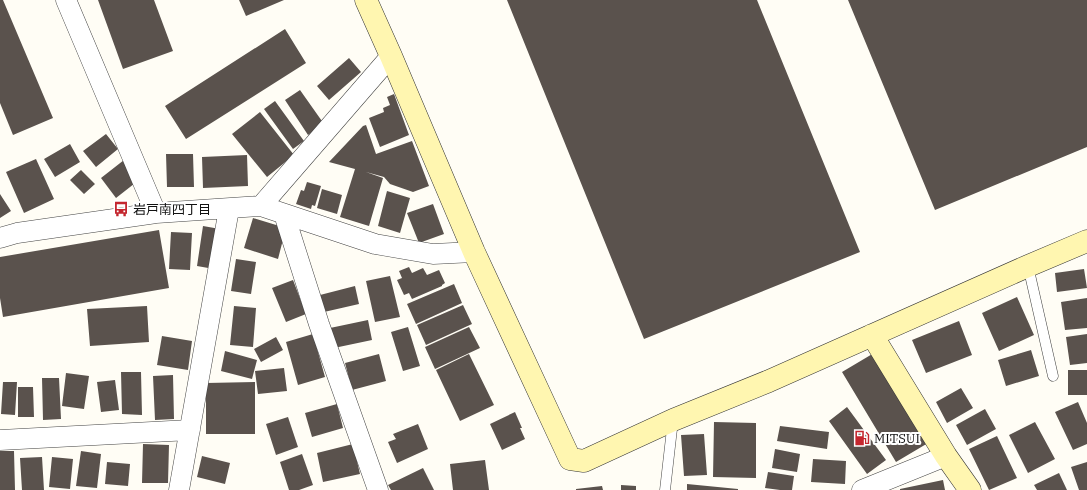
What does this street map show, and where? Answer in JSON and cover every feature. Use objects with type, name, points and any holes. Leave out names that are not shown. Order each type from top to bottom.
[{"type":"street","points":[[66,0],[156,213]]},
{"type":"street","points":[[366,0],[474,252],[570,459],[584,461],[673,420],[769,381],[1087,241]]},
{"type":"street","points":[[261,206],[391,56]]},
{"type":"street","points":[[0,238],[17,233],[156,213],[261,206],[375,244],[433,254],[474,252]]},
{"type":"street","points":[[180,490],[229,209]]},
{"type":"street","points":[[284,214],[319,324],[378,490]]},
{"type":"street","points":[[872,335],[946,456],[970,490]]},
{"type":"street","points":[[0,440],[190,430]]},
{"type":"street","points":[[862,490],[946,456]]},
{"type":"lane","points":[[1028,266],[1053,376]]},
{"type":"lane","points":[[665,490],[673,420]]},
{"type":"building","points":[[0,0],[3,0],[53,118],[13,135],[0,103]]},
{"type":"building","points":[[98,0],[154,0],[173,51],[123,69]]},
{"type":"building","points":[[239,0],[284,0],[246,16]]},
{"type":"building","points":[[507,0],[757,0],[860,252],[644,339]]},
{"type":"building","points":[[848,0],[1087,0],[1087,147],[935,210]]},
{"type":"building","points":[[285,29],[306,63],[186,139],[165,106]]},
{"type":"building","points":[[349,58],[361,72],[329,100],[317,86]]},
{"type":"building","points":[[300,90],[324,124],[308,135],[285,100]]},
{"type":"building","points":[[394,94],[409,135],[380,147],[369,118],[384,112],[383,108],[390,105],[387,97]]},
{"type":"building","points":[[275,101],[304,141],[293,149],[264,109]]},
{"type":"building","points":[[260,112],[294,155],[267,177],[232,134]]},
{"type":"building","points":[[366,125],[376,154],[412,141],[429,186],[413,192],[390,184],[384,177],[366,172],[383,178],[369,226],[340,217],[355,169],[329,162],[363,126]]},
{"type":"building","points":[[106,134],[118,149],[96,167],[83,151]]},
{"type":"building","points":[[70,144],[80,162],[55,177],[44,159]]},
{"type":"building","points":[[166,154],[193,154],[194,187],[167,187]]},
{"type":"building","points":[[247,155],[248,186],[203,188],[202,157]]},
{"type":"building","points":[[36,159],[54,199],[24,213],[6,172]]},
{"type":"building","points":[[124,160],[139,180],[116,198],[101,178]]},
{"type":"building","points":[[81,170],[95,184],[84,194],[70,180]]},
{"type":"building","points":[[307,182],[321,186],[315,206],[312,205],[311,209],[296,204],[301,190],[304,191]]},
{"type":"building","points":[[322,189],[342,195],[337,214],[317,208]]},
{"type":"building","points":[[387,191],[410,198],[400,233],[378,226]]},
{"type":"building","points":[[0,194],[11,211],[0,218]]},
{"type":"building","points":[[433,204],[444,234],[419,243],[407,213]]},
{"type":"building","points":[[253,218],[286,228],[278,259],[244,248]]},
{"type":"building","points":[[203,226],[220,229],[214,269],[197,266]]},
{"type":"building","points":[[159,230],[169,288],[3,317],[0,298],[0,257]]},
{"type":"building","points":[[171,232],[192,233],[190,270],[169,269]]},
{"type":"building","points":[[236,259],[256,262],[251,294],[231,291]]},
{"type":"building","points":[[409,267],[412,273],[423,268],[427,275],[439,270],[445,283],[442,286],[412,299],[409,293],[404,295],[397,280],[402,278],[399,271]]},
{"type":"building","points":[[1084,269],[1087,288],[1057,292],[1055,273]]},
{"type":"building","points":[[390,276],[400,317],[375,322],[366,281]]},
{"type":"building","points":[[293,280],[306,314],[286,322],[272,288]]},
{"type":"building","points":[[454,284],[462,303],[416,324],[407,304]]},
{"type":"building","points":[[355,286],[359,304],[324,312],[320,295]]},
{"type":"building","points":[[1017,297],[1034,335],[999,351],[982,313]]},
{"type":"building","points":[[1087,298],[1087,328],[1065,330],[1061,302]]},
{"type":"building","points":[[463,305],[472,324],[426,345],[417,325]]},
{"type":"building","points":[[147,306],[149,342],[90,346],[87,309]]},
{"type":"building","points":[[234,306],[256,308],[253,347],[230,345]]},
{"type":"building","points":[[368,320],[372,340],[334,348],[330,328]]},
{"type":"building","points":[[959,321],[972,355],[926,373],[912,340]]},
{"type":"building","points":[[408,327],[420,366],[403,371],[391,332]]},
{"type":"building","points":[[469,327],[480,348],[435,369],[425,347]]},
{"type":"building","points":[[313,334],[325,377],[298,385],[286,342]]},
{"type":"building","points":[[1087,334],[1087,363],[1070,365],[1066,337]]},
{"type":"building","points":[[162,336],[192,341],[188,370],[157,365]]},
{"type":"building","points":[[276,337],[283,350],[261,362],[254,349]]},
{"type":"building","points":[[1031,350],[1039,376],[1006,386],[998,360]]},
{"type":"building","points":[[225,351],[257,360],[252,379],[221,371]]},
{"type":"building","points":[[874,353],[928,443],[896,462],[842,372]]},
{"type":"building","points":[[379,354],[386,381],[352,390],[345,363]]},
{"type":"building","points":[[469,354],[494,405],[460,421],[436,370]]},
{"type":"building","points":[[284,368],[287,391],[258,394],[255,371]]},
{"type":"building","points":[[1068,370],[1087,370],[1087,395],[1068,395]]},
{"type":"building","points":[[121,372],[141,372],[142,415],[122,414]]},
{"type":"building","points":[[66,373],[89,376],[84,409],[62,406]]},
{"type":"building","points":[[173,375],[174,419],[155,420],[153,376]]},
{"type":"building","points":[[42,378],[59,378],[61,419],[43,420]]},
{"type":"building","points":[[115,380],[119,410],[101,412],[97,382]]},
{"type":"building","points":[[3,382],[17,382],[15,415],[1,414]]},
{"type":"building","points":[[255,382],[255,434],[206,434],[206,383]]},
{"type":"building","points":[[18,387],[33,387],[34,417],[18,417]]},
{"type":"building","points":[[961,388],[973,408],[947,423],[936,402]]},
{"type":"building","points":[[1078,402],[1087,423],[1087,444],[1073,450],[1055,412]]},
{"type":"building","points":[[337,404],[343,428],[312,437],[305,413]]},
{"type":"building","points":[[847,407],[886,460],[867,474],[829,421]]},
{"type":"building","points":[[985,409],[996,429],[967,445],[956,425]]},
{"type":"building","points":[[515,412],[525,439],[502,450],[490,424]]},
{"type":"building","points":[[288,417],[298,447],[276,455],[266,424]]},
{"type":"building","points":[[714,422],[756,423],[756,478],[713,477]]},
{"type":"building","points":[[1035,422],[1055,459],[1028,473],[1009,435]]},
{"type":"building","points":[[418,424],[428,449],[397,463],[388,442],[396,439],[393,434]]},
{"type":"building","points":[[780,426],[829,432],[827,449],[777,441]]},
{"type":"building","points":[[704,434],[707,475],[684,476],[681,435]]},
{"type":"building","points":[[997,436],[1017,478],[989,490],[969,449]]},
{"type":"building","points":[[143,444],[169,445],[168,483],[142,483]]},
{"type":"building","points":[[353,444],[360,474],[323,482],[317,453]]},
{"type":"building","points":[[775,449],[800,454],[797,472],[772,468]]},
{"type":"building","points":[[0,451],[14,451],[15,490],[0,490]]},
{"type":"building","points":[[81,451],[101,454],[97,488],[76,486]]},
{"type":"building","points":[[302,454],[313,485],[299,490],[289,490],[280,462]]},
{"type":"building","points":[[202,456],[230,463],[225,484],[197,477]]},
{"type":"building","points":[[42,457],[44,490],[22,490],[20,458]]},
{"type":"building","points":[[52,457],[73,459],[70,489],[49,487]]},
{"type":"building","points":[[813,459],[846,461],[845,484],[811,482]]},
{"type":"building","points":[[485,460],[489,490],[453,490],[450,464]]},
{"type":"building","points":[[107,462],[130,464],[128,486],[105,484]]},
{"type":"building","points":[[1087,462],[1087,490],[1079,490],[1071,467]]},
{"type":"building","points":[[423,468],[434,490],[391,490],[388,485]]},
{"type":"building","points":[[768,472],[794,476],[792,490],[765,488]]},
{"type":"building","points":[[1059,473],[1067,490],[1037,490],[1034,485]]},
{"type":"building","points":[[943,480],[945,490],[900,490],[900,489]]},
{"type":"building","points":[[687,484],[738,489],[738,490],[687,490]]},
{"type":"building","points":[[621,485],[636,486],[636,490],[621,490]]},
{"type":"building","points":[[602,486],[603,490],[576,490],[576,489]]},
{"type":"place","name":"岩戸南四丁目","points":[[121,209]]},
{"type":"place","name":"MITSUI","points":[[862,438]]}]
